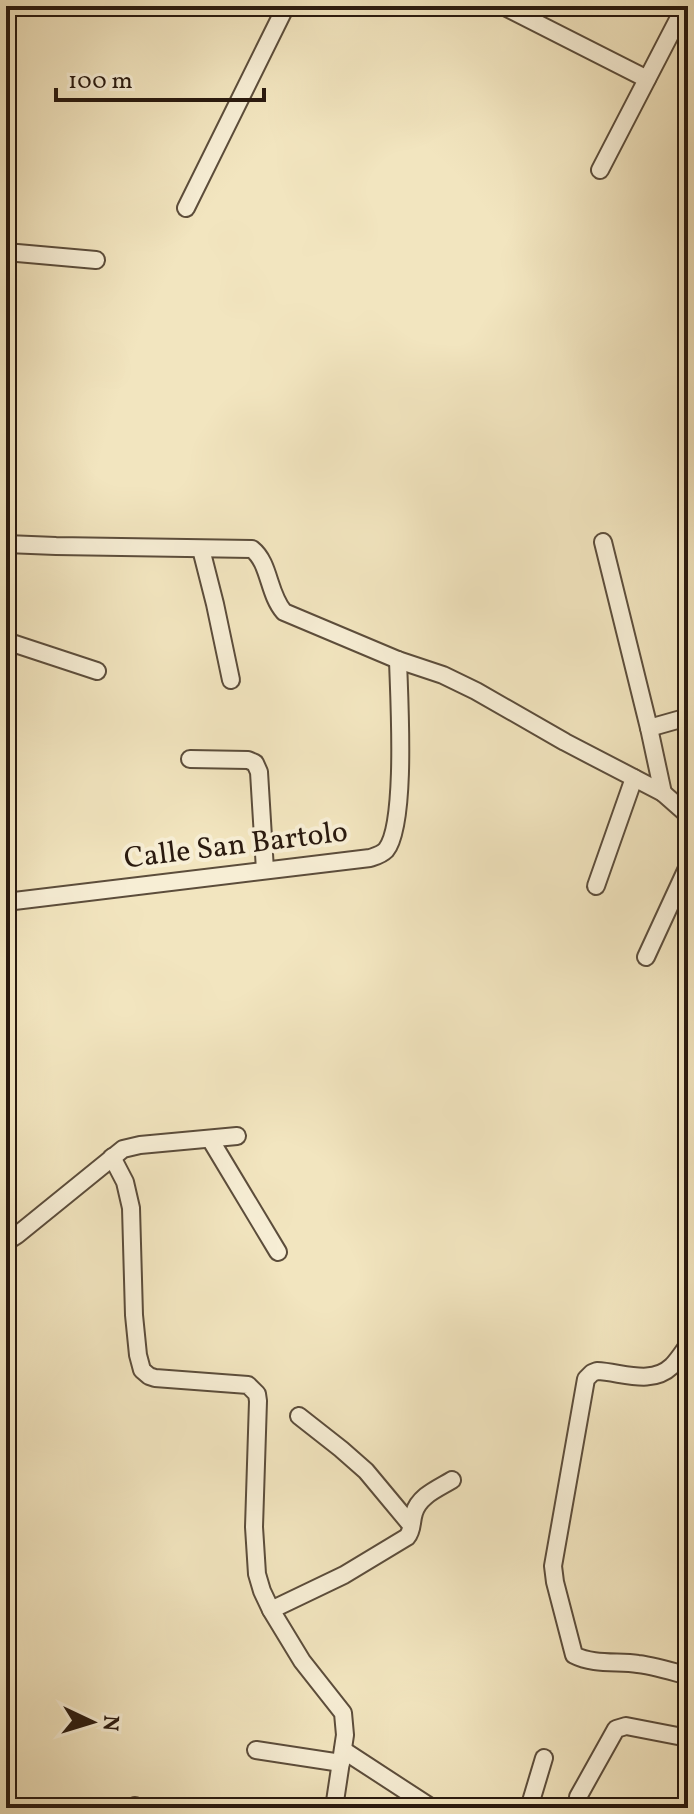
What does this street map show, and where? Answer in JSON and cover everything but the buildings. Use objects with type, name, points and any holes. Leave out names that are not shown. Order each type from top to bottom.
[{"type":"street","points":[[186,208],[286,6]]},
{"type":"street","points":[[503,6],[647,79]]},
{"type":"street","points":[[600,170],[685,6]]},
{"type":"street","points":[[6,252],[96,260]]},
{"type":"street","points":[[603,542],[663,793]]},
{"type":"street","points":[[6,544],[252,549],[261,560],[273,598],[284,612],[476,691],[663,793],[688,815]]},
{"type":"street","points":[[201,549],[231,680]]},
{"type":"street","points":[[6,641],[97,671]]},
{"type":"street","name":"Calle San Bartolo","points":[[6,902],[370,858],[382,854],[388,848],[396,821],[400,761],[398,660]]},
{"type":"street","points":[[649,728],[688,717]]},
{"type":"street","points":[[190,759],[248,760],[255,763],[259,772],[265,870]]},
{"type":"street","points":[[596,886],[634,778]]},
{"type":"street","points":[[646,957],[688,866]]},
{"type":"street","points":[[6,1242],[123,1149],[237,1136]]},
{"type":"street","points":[[210,1139],[278,1252]]},
{"type":"street","points":[[112,1157],[125,1182],[131,1208],[134,1315],[142,1370],[155,1378],[248,1385],[253,1388],[258,1401],[254,1552],[262,1591],[271,1610],[302,1661],[343,1713],[345,1735],[334,1808]]},
{"type":"street","points":[[688,1345],[672,1366],[654,1376],[597,1371],[586,1379],[553,1566],[574,1655],[594,1661],[658,1667],[688,1676]]},
{"type":"street","points":[[299,1416],[366,1471],[411,1525]]},
{"type":"street","points":[[271,1610],[344,1575],[407,1537],[416,1506],[423,1497],[452,1480]]},
{"type":"street","points":[[578,1797],[616,1729],[626,1726],[688,1738]]},
{"type":"street","points":[[256,1750],[342,1757],[432,1808]]},
{"type":"street","points":[[529,1808],[544,1758]]}]
